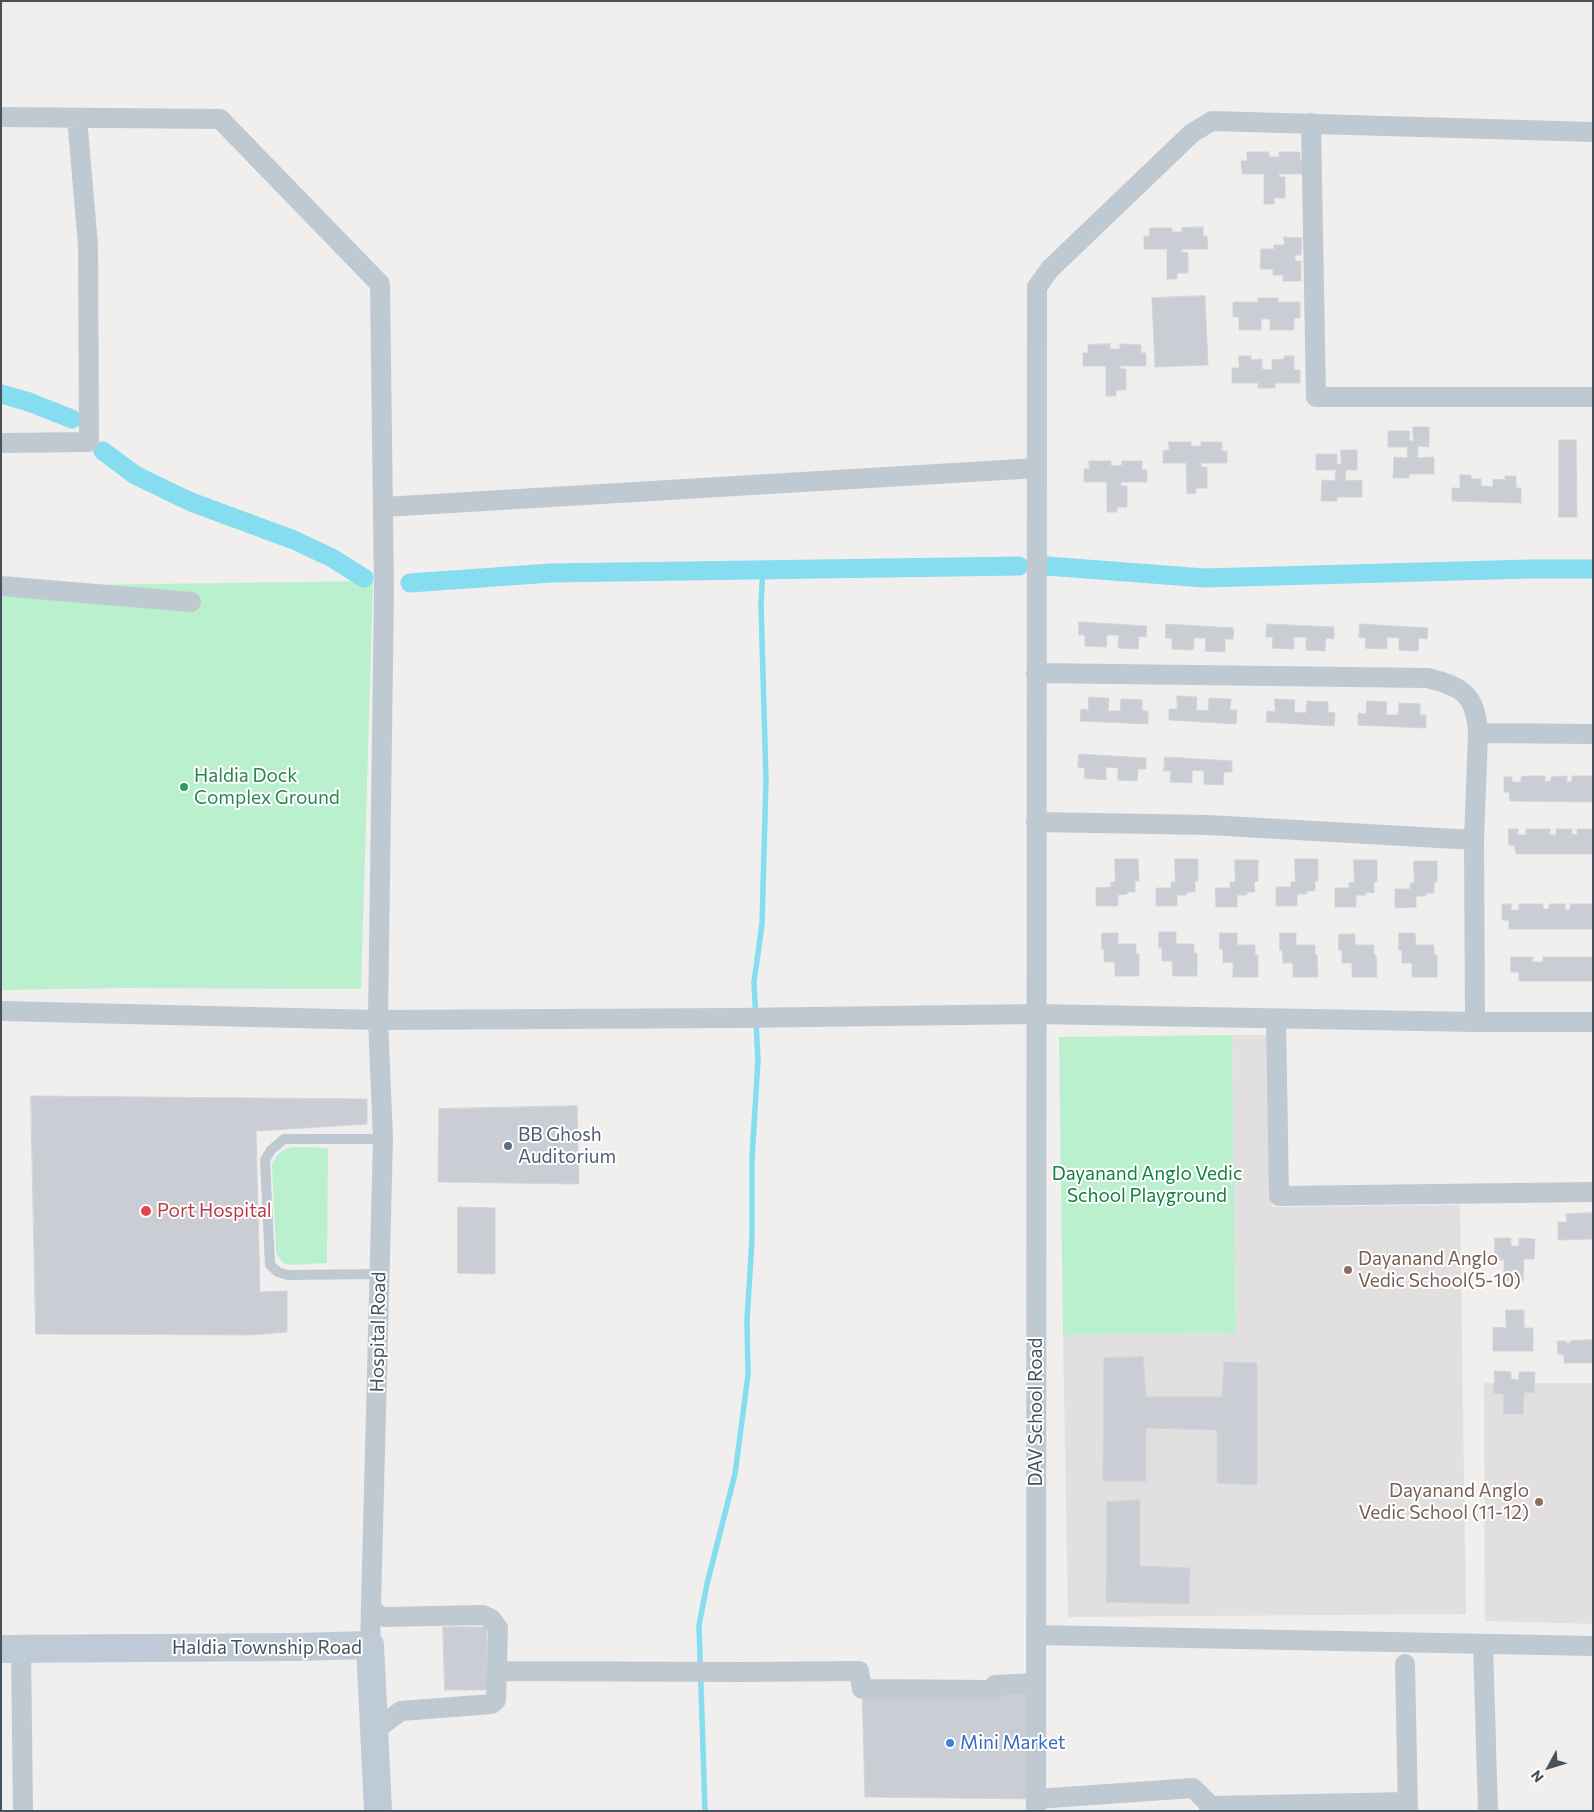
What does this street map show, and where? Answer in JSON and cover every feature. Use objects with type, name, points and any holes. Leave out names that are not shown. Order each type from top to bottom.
[{"type":"main road","name":"Haldia Township Road","points":[[11,1649],[370,1645],[378,1811]]},
{"type":"street","name":"Hospital Road","points":[[1,118],[220,119],[380,284],[384,591],[378,1020],[383,1139],[370,1645]]},
{"type":"street","points":[[1,443],[89,442],[88,245],[77,118]]},
{"type":"street","name":"DAV School Road","points":[[1036,1805],[1037,287],[1050,270],[1192,133],[1212,121],[1593,132]]},
{"type":"street","points":[[1310,124],[1316,397],[1593,397]]},
{"type":"street","points":[[384,507],[1037,468]]},
{"type":"street","points":[[1,586],[191,602]]},
{"type":"street","points":[[1036,673],[1428,678],[1447,683],[1463,691],[1477,718],[1478,733],[1474,840],[1475,1022]]},
{"type":"street","points":[[1478,733],[1593,734]]},
{"type":"street","points":[[1036,822],[1208,825],[1474,840]]},
{"type":"street","points":[[1,1011],[378,1020],[1036,1014],[1475,1022],[1593,1022]]},
{"type":"street","points":[[1276,1019],[1279,1196],[1593,1192]]},
{"type":"street","points":[[371,1608],[377,1614],[385,1617],[483,1616],[491,1619],[498,1628],[496,1700],[492,1704],[401,1711],[374,1731]]},
{"type":"street","points":[[1036,1635],[1593,1646]]},
{"type":"street","points":[[1483,1644],[1488,1811]]},
{"type":"street","points":[[11,1649],[23,1811]]},
{"type":"street","points":[[1036,1805],[1193,1788],[1210,1808],[1408,1806],[1405,1664]]},
{"type":"street","points":[[497,1671],[859,1671],[862,1689],[995,1690],[995,1685],[1036,1683]]},
{"type":"lane","points":[[380,1274],[288,1275],[278,1272],[270,1265],[265,1160],[271,1150],[284,1139],[383,1139]]},
{"type":"shaded area","name":"Dayanand Anglo Vedic School(5-10)","points":[[1232,1035],[1270,1035],[1272,1207],[1460,1205],[1466,1614],[1068,1617],[1063,1335],[1236,1333]]},
{"type":"shaded area","name":"Dayanand Anglo Vedic School (11-12)","points":[[1484,1383],[1593,1383],[1593,1624],[1485,1621]]},
{"type":"green space","name":"Haldia Dock Complex Ground","points":[[373,581],[361,989],[123,988],[1,990],[1,586]]},
{"type":"green space","name":"Dayanand Anglo Vedic School Playground","points":[[1232,1035],[1236,1333],[1063,1335],[1059,1037]]},
{"type":"green space","points":[[295,1147],[328,1148],[327,1263],[290,1265],[283,1263],[276,1253],[272,1164],[281,1152]]},
{"type":"building","points":[[1247,152],[1269,152],[1269,157],[1279,157],[1279,152],[1300,152],[1300,161],[1305,161],[1305,174],[1279,174],[1279,177],[1285,177],[1285,198],[1274,198],[1274,204],[1264,204],[1264,174],[1242,174],[1241,161],[1247,161]]},
{"type":"building","points":[[1203,227],[1203,236],[1207,236],[1208,249],[1182,249],[1182,252],[1188,253],[1188,273],[1177,273],[1177,279],[1167,279],[1167,249],[1144,249],[1144,236],[1150,236],[1149,228],[1172,228],[1172,232],[1182,232],[1182,228]]},
{"type":"building","points":[[1284,237],[1302,238],[1301,255],[1295,255],[1295,261],[1301,261],[1301,281],[1283,281],[1283,275],[1273,275],[1273,269],[1260,269],[1261,249],[1274,249],[1274,245],[1284,245]]},
{"type":"building","points":[[1205,296],[1208,365],[1155,367],[1152,298]]},
{"type":"building","points":[[1258,298],[1278,298],[1278,302],[1300,302],[1300,318],[1294,318],[1294,330],[1270,330],[1270,319],[1261,319],[1261,330],[1239,330],[1239,317],[1233,317],[1233,302],[1258,302]]},
{"type":"building","points":[[1110,344],[1110,349],[1120,349],[1120,344],[1141,345],[1141,353],[1146,353],[1146,366],[1120,366],[1121,369],[1126,369],[1126,390],[1116,390],[1116,396],[1106,396],[1106,366],[1083,366],[1083,353],[1088,353],[1088,345]]},
{"type":"building","points":[[1239,356],[1251,356],[1251,360],[1262,359],[1262,369],[1272,370],[1272,360],[1284,359],[1284,356],[1294,356],[1294,370],[1300,370],[1300,383],[1275,383],[1275,388],[1258,388],[1258,383],[1232,383],[1232,368],[1239,368]]},
{"type":"building","points":[[1413,427],[1429,427],[1429,447],[1418,446],[1417,458],[1434,457],[1434,474],[1409,474],[1409,478],[1393,478],[1394,457],[1407,458],[1408,447],[1388,447],[1388,431],[1410,431],[1409,441],[1413,441]]},
{"type":"building","points":[[1559,440],[1576,440],[1577,517],[1559,517]]},
{"type":"building","points":[[1169,442],[1191,442],[1191,446],[1201,446],[1201,442],[1222,442],[1222,451],[1227,451],[1227,463],[1201,463],[1201,467],[1207,467],[1207,488],[1196,488],[1196,493],[1187,494],[1186,463],[1163,463],[1163,451],[1169,450]]},
{"type":"building","points":[[1341,450],[1357,450],[1357,470],[1346,470],[1345,481],[1362,480],[1362,497],[1337,497],[1337,501],[1321,501],[1322,480],[1335,481],[1336,470],[1316,470],[1316,454],[1337,454],[1337,464],[1341,464]]},
{"type":"building","points":[[1089,461],[1111,461],[1111,466],[1122,465],[1122,461],[1142,461],[1142,470],[1147,470],[1147,482],[1121,482],[1121,486],[1127,486],[1127,507],[1117,507],[1117,512],[1107,512],[1107,482],[1084,482],[1084,469],[1089,469]]},
{"type":"building","points":[[1460,475],[1471,475],[1471,479],[1481,479],[1481,486],[1493,487],[1493,479],[1505,480],[1505,476],[1516,476],[1516,488],[1521,488],[1521,503],[1452,501],[1452,488],[1460,488]]},
{"type":"building","points":[[1079,622],[1147,626],[1146,637],[1139,636],[1138,649],[1118,648],[1119,635],[1107,635],[1106,647],[1085,646],[1085,635],[1079,635]]},
{"type":"building","points":[[1166,624],[1234,628],[1233,639],[1225,639],[1225,652],[1205,651],[1206,638],[1194,638],[1193,650],[1172,649],[1172,638],[1166,638]]},
{"type":"building","points":[[1267,624],[1334,627],[1334,639],[1326,638],[1325,651],[1306,650],[1306,637],[1294,637],[1294,649],[1272,648],[1273,637],[1266,637]]},
{"type":"building","points":[[1360,624],[1428,628],[1427,639],[1419,638],[1418,651],[1399,650],[1399,638],[1387,637],[1387,649],[1365,648],[1366,638],[1359,637]]},
{"type":"building","points":[[1177,696],[1197,697],[1196,710],[1208,711],[1209,698],[1231,699],[1230,710],[1237,710],[1236,724],[1169,720],[1169,709],[1177,709]]},
{"type":"building","points":[[1089,697],[1109,698],[1108,711],[1120,711],[1121,699],[1142,700],[1142,711],[1148,711],[1148,724],[1080,721],[1081,709],[1088,710]]},
{"type":"building","points":[[1275,699],[1295,700],[1294,712],[1306,713],[1307,701],[1328,702],[1328,712],[1335,713],[1334,726],[1266,722],[1267,711],[1275,712]]},
{"type":"building","points":[[1367,701],[1387,702],[1386,715],[1398,715],[1399,703],[1420,704],[1420,715],[1426,715],[1426,728],[1358,725],[1358,713],[1366,714]]},
{"type":"building","points":[[1079,754],[1146,758],[1146,769],[1138,769],[1137,781],[1118,780],[1118,768],[1106,767],[1106,780],[1084,778],[1085,768],[1078,767]]},
{"type":"building","points":[[1165,757],[1232,761],[1232,772],[1224,772],[1223,785],[1204,784],[1204,771],[1192,770],[1192,783],[1170,782],[1171,771],[1164,771]]},
{"type":"building","points":[[1545,776],[1545,782],[1551,781],[1551,777],[1567,776],[1567,782],[1572,782],[1572,776],[1593,776],[1593,802],[1510,801],[1509,792],[1504,792],[1504,777],[1512,777],[1512,782],[1521,782],[1521,777]]},
{"type":"building","points":[[1509,829],[1518,829],[1518,835],[1526,835],[1526,829],[1550,829],[1550,835],[1556,835],[1556,829],[1572,829],[1572,834],[1577,835],[1577,829],[1593,829],[1593,854],[1516,854],[1514,845],[1509,845]]},
{"type":"building","points":[[1115,859],[1138,859],[1139,881],[1135,881],[1135,892],[1118,895],[1118,906],[1096,906],[1096,888],[1111,887],[1111,882],[1115,882]]},
{"type":"building","points":[[1175,859],[1198,859],[1198,881],[1195,881],[1195,892],[1187,892],[1187,895],[1177,895],[1177,906],[1156,906],[1156,888],[1171,888],[1171,882],[1175,882]]},
{"type":"building","points":[[1295,859],[1318,859],[1318,881],[1315,881],[1315,891],[1307,891],[1307,894],[1297,894],[1297,906],[1276,906],[1276,887],[1291,887],[1291,882],[1295,882]]},
{"type":"building","points":[[1235,860],[1258,860],[1258,881],[1254,882],[1255,892],[1247,892],[1247,895],[1237,895],[1237,907],[1216,907],[1215,888],[1230,888],[1230,882],[1235,882]]},
{"type":"building","points":[[1354,860],[1377,860],[1377,882],[1374,882],[1374,893],[1366,892],[1366,895],[1356,895],[1356,907],[1335,907],[1335,888],[1349,888],[1349,883],[1354,882]]},
{"type":"building","points":[[1414,861],[1437,861],[1437,882],[1434,882],[1434,893],[1426,893],[1426,896],[1416,896],[1416,907],[1395,908],[1395,889],[1410,889],[1410,883],[1414,883]]},
{"type":"building","points":[[1511,904],[1511,910],[1519,910],[1519,904],[1543,904],[1543,909],[1549,909],[1549,904],[1565,904],[1565,910],[1570,910],[1570,904],[1593,904],[1593,929],[1509,929],[1509,920],[1502,920],[1502,905]]},
{"type":"building","points":[[1159,932],[1176,932],[1176,944],[1194,944],[1194,953],[1197,953],[1197,976],[1173,976],[1172,961],[1162,961],[1162,948],[1159,948]]},
{"type":"building","points":[[1102,933],[1118,933],[1118,944],[1136,944],[1136,954],[1139,954],[1139,976],[1115,976],[1115,962],[1104,962]]},
{"type":"building","points":[[1220,933],[1237,933],[1237,945],[1255,945],[1255,955],[1258,955],[1258,977],[1233,977],[1233,962],[1223,963],[1223,950],[1220,949]]},
{"type":"building","points":[[1280,933],[1296,933],[1296,945],[1315,945],[1318,977],[1293,977],[1293,963],[1283,963],[1282,950],[1280,950]]},
{"type":"building","points":[[1399,933],[1415,933],[1416,945],[1434,945],[1434,955],[1437,955],[1437,977],[1412,977],[1412,963],[1402,963],[1402,950],[1399,950]]},
{"type":"building","points":[[1339,934],[1355,934],[1355,945],[1374,945],[1377,977],[1352,977],[1352,963],[1342,963],[1342,950],[1339,950]]},
{"type":"building","points":[[1511,957],[1533,957],[1532,962],[1543,962],[1543,957],[1592,957],[1593,981],[1519,981],[1519,972],[1511,972]]},
{"type":"building","name":"Port Hospital","points":[[31,1096],[367,1099],[367,1124],[256,1131],[260,1292],[287,1291],[287,1332],[251,1335],[36,1334]]},
{"type":"building","name":"BB Ghosh Auditorium","points":[[577,1106],[579,1184],[438,1182],[439,1109]]},
{"type":"building","points":[[458,1207],[495,1208],[495,1274],[458,1273]]},
{"type":"building","points":[[1593,1213],[1593,1239],[1558,1240],[1558,1222],[1567,1222],[1566,1214]]},
{"type":"building","points":[[1495,1238],[1511,1238],[1511,1246],[1519,1246],[1519,1238],[1535,1239],[1534,1259],[1524,1259],[1523,1281],[1504,1281],[1504,1260],[1495,1260]]},
{"type":"building","points":[[1506,1310],[1524,1310],[1524,1328],[1533,1328],[1533,1351],[1493,1351],[1493,1327],[1506,1328]]},
{"type":"building","points":[[1593,1340],[1593,1363],[1564,1363],[1564,1355],[1558,1354],[1557,1341],[1571,1343],[1571,1341]]},
{"type":"building","points":[[1143,1357],[1146,1397],[1222,1397],[1224,1362],[1257,1363],[1257,1485],[1217,1483],[1217,1430],[1146,1428],[1146,1481],[1103,1481],[1104,1358]]},
{"type":"building","points":[[1495,1371],[1511,1372],[1511,1379],[1519,1380],[1519,1372],[1535,1372],[1534,1393],[1524,1392],[1523,1414],[1503,1414],[1504,1394],[1494,1393]]},
{"type":"building","points":[[1140,1500],[1140,1566],[1190,1568],[1189,1604],[1106,1602],[1107,1502]]},
{"type":"building","points":[[443,1627],[487,1627],[487,1690],[445,1690]]},
{"type":"building","name":"Mini Market","points":[[1036,1683],[1036,1799],[865,1797],[862,1689]]},
{"type":"waterway","points":[[1,394],[29,402],[72,419]]},
{"type":"waterway","points":[[103,451],[135,475],[191,502],[294,540],[332,558],[364,578]]},
{"type":"waterway","points":[[410,583],[551,573],[1019,566]]},
{"type":"waterway","points":[[1047,566],[1204,578],[1593,569]]},
{"type":"waterway","points":[[705,1811],[699,1625],[707,1584],[735,1474],[748,1375],[747,1320],[752,1239],[752,1158],[758,1060],[754,982],[762,924],[766,780],[761,604],[763,568]]},
{"type":"place","name":"Haldia Dock Complex Ground","points":[[184,787]]},
{"type":"place","name":"BB Ghosh Auditorium","points":[[508,1146]]},
{"type":"place","name":"Port Hospital","points":[[146,1211]]},
{"type":"place","name":"Dayanand Anglo Vedic School(5-10)","points":[[1348,1270]]},
{"type":"place","name":"Dayanand Anglo Vedic School (11-12)","points":[[1539,1502]]},
{"type":"place","name":"Mini Market","points":[[950,1743]]}]
